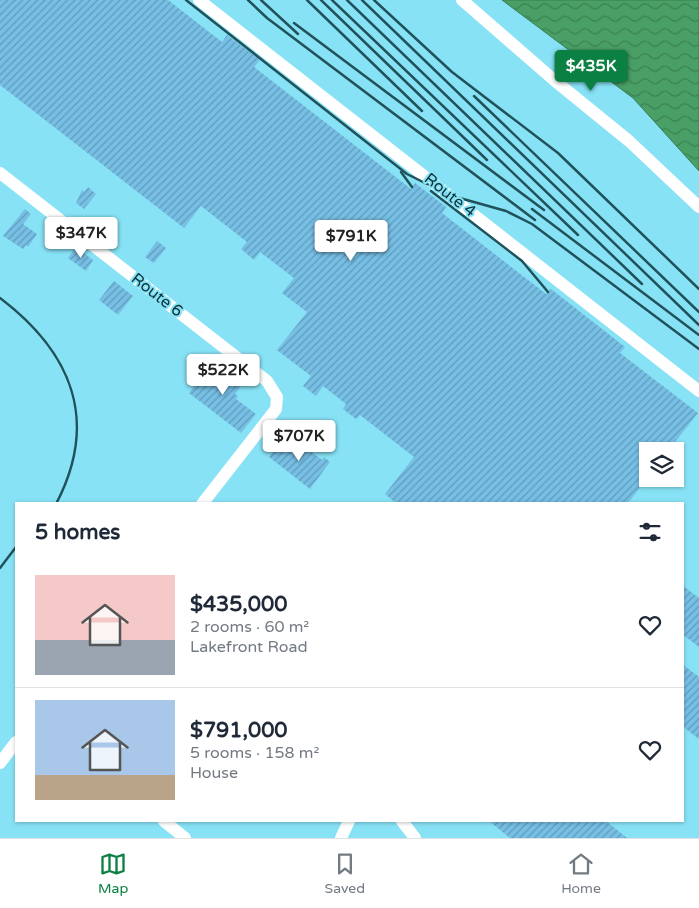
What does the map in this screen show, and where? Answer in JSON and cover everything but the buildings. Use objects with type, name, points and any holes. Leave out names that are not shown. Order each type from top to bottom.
[{"type":"street","name":"Route 4","points":[[199,0],[699,391]]},
{"type":"street","points":[[462,0],[554,80],[629,141],[699,207]]},
{"type":"street","name":"Route 6","points":[[0,172],[267,381],[278,397],[276,409],[204,502]]},
{"type":"street","points":[[0,763],[15,743]]},
{"type":"street","points":[[165,822],[185,838]]},
{"type":"street","points":[[341,838],[349,822]]},
{"type":"street","points":[[403,822],[415,838]]},
{"type":"water","points":[[502,0],[699,0],[699,171],[633,98]]},
{"type":"railway","points":[[186,0],[407,174],[449,195],[506,211],[532,224],[699,349]]},
{"type":"railway","points":[[248,0],[267,18],[535,220]]},
{"type":"railway","points":[[261,0],[298,34]]},
{"type":"railway","points":[[307,0],[422,111]]},
{"type":"railway","points":[[321,0],[487,160]]},
{"type":"railway","points":[[332,0],[578,235]]},
{"type":"railway","points":[[347,0],[642,284]]},
{"type":"railway","points":[[362,0],[699,325]]},
{"type":"railway","points":[[374,0],[452,72],[558,153],[699,289]]},
{"type":"railway","points":[[294,23],[544,210]]},
{"type":"railway","points":[[474,96],[699,312]]},
{"type":"railway","points":[[401,172],[412,187]]},
{"type":"railway","points":[[431,191],[522,261],[548,292]]},
{"type":"railway","points":[[532,209],[699,335]]},
{"type":"railway","points":[[0,298],[25,319],[45,341],[61,365],[71,390],[76,416],[76,444],[69,473],[57,502]]},
{"type":"railway","points":[[0,568],[15,548]]}]
